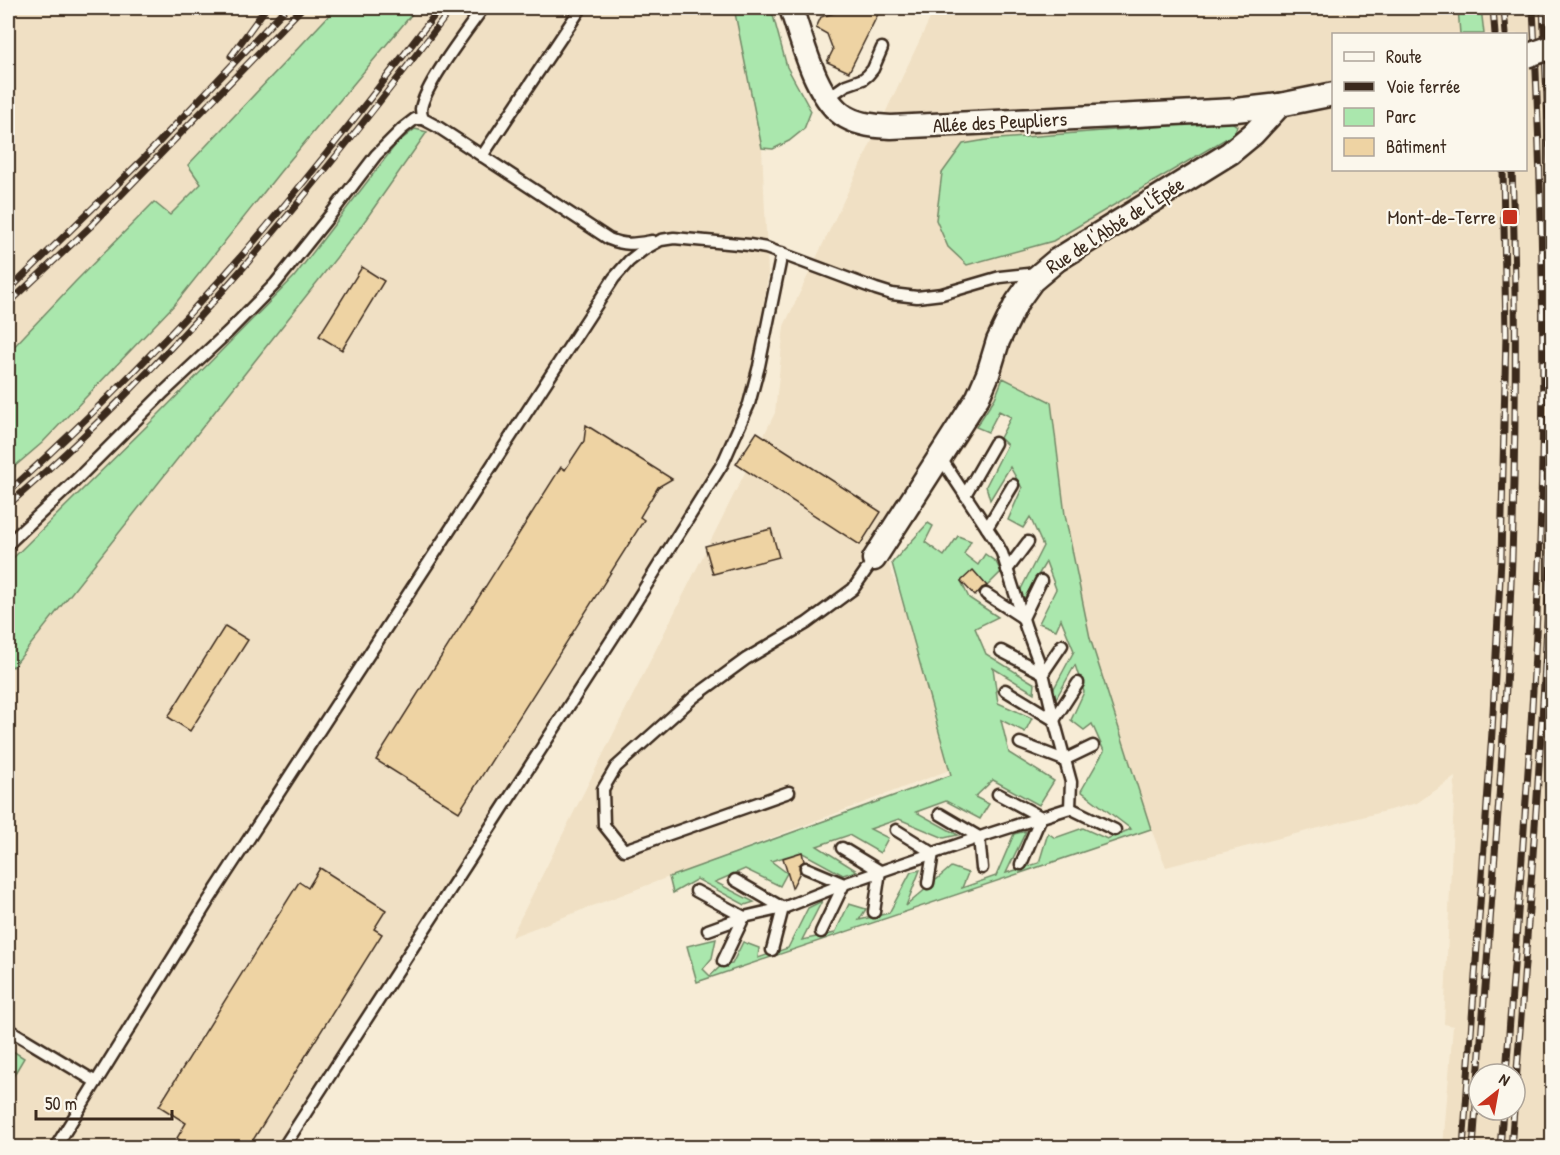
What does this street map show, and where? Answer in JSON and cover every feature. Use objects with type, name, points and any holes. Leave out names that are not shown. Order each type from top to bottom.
[{"type":"street","name":"Allée des Peupliers","points":[[791,8],[816,80],[826,99],[845,116],[866,125],[891,128],[1236,110],[1280,105],[1332,94]]},
{"type":"street","points":[[1527,56],[1552,46]]},
{"type":"street","name":"Rue de l'Abbé de l'Épée","points":[[874,559],[978,397],[998,341],[1013,308],[1039,273],[1230,153],[1253,134],[1280,105]]},
{"type":"lane","points":[[423,119],[421,110],[427,93],[483,8]]},
{"type":"lane","points":[[482,156],[581,8]]},
{"type":"lane","points":[[826,99],[846,85],[868,75],[882,48]]},
{"type":"lane","points":[[8,544],[275,284],[376,155],[415,119],[423,119],[609,239],[621,244],[631,245],[674,238],[766,248],[876,289],[916,297],[942,294],[1000,277],[1039,273]]},
{"type":"lane","points":[[55,1148],[207,903],[614,278],[628,261],[661,240]]},
{"type":"lane","points":[[283,1148],[723,464],[749,404],[782,253]]},
{"type":"lane","points":[[965,495],[994,442]]},
{"type":"lane","points":[[940,457],[1002,553],[1043,674],[1071,782],[1070,808]]},
{"type":"lane","points":[[987,528],[1012,485]]},
{"type":"lane","points":[[1007,570],[1028,542]]},
{"type":"lane","points":[[789,792],[624,850],[604,825],[603,789],[616,767],[694,697],[746,659],[807,623],[853,589],[874,559]]},
{"type":"lane","points":[[1023,618],[1041,581]]},
{"type":"lane","points":[[986,594],[1023,618]]},
{"type":"lane","points":[[1043,674],[1062,645]]},
{"type":"lane","points":[[1001,651],[1043,674]]},
{"type":"lane","points":[[1054,720],[1078,683]]},
{"type":"lane","points":[[1005,690],[1054,720]]},
{"type":"lane","points":[[1020,743],[1064,760],[1093,746]]},
{"type":"lane","points":[[998,794],[1041,818]]},
{"type":"lane","points":[[708,930],[744,917],[783,908],[880,871],[1070,808],[1115,830]]},
{"type":"lane","points":[[940,814],[979,837]]},
{"type":"lane","points":[[1021,864],[1041,818]]},
{"type":"lane","points":[[896,830],[933,853]]},
{"type":"lane","points":[[979,837],[982,868]]},
{"type":"lane","points":[[842,848],[880,871]]},
{"type":"lane","points":[[928,883],[933,853]]},
{"type":"lane","points":[[806,868],[844,884]]},
{"type":"lane","points":[[874,912],[880,871]]},
{"type":"lane","points":[[735,880],[783,908]]},
{"type":"lane","points":[[821,932],[844,884]]},
{"type":"lane","points":[[696,891],[744,917]]},
{"type":"lane","points":[[772,950],[783,908]]},
{"type":"lane","points":[[723,962],[744,917]]},
{"type":"lane","points":[[8,1029],[96,1082]]},
{"type":"shaded area","points":[[8,8],[336,8],[189,164],[201,183],[170,215],[154,203],[8,353]]},
{"type":"shaded area","points":[[417,8],[734,8],[762,148],[768,274],[764,315],[749,390],[718,462],[278,1147],[8,1147],[8,1085],[24,1058],[8,1048],[8,663],[13,667],[359,229],[427,132],[397,143],[294,277],[8,563],[8,472],[42,443],[175,304],[280,172]]},
{"type":"shaded area","points":[[935,8],[1552,8],[1552,1147],[1443,1147],[1453,1026],[1444,1024],[1455,777],[1417,803],[1166,867],[1151,829],[1003,378],[995,398],[888,562],[929,681],[952,769],[511,937],[775,413],[784,326]]},
{"type":"green space","points":[[336,8],[417,8],[280,172],[175,304],[42,443],[8,472],[8,353],[154,202],[170,215],[201,184],[188,165]]},
{"type":"green space","points":[[734,8],[771,8],[787,67],[811,111],[804,129],[789,141],[773,149],[762,148]]},
{"type":"green space","points":[[1458,8],[1481,8],[1484,33],[1460,33]]},
{"type":"green space","points":[[1230,121],[1237,126],[1234,134],[1053,241],[967,265],[948,247],[936,220],[942,173],[963,144],[986,140]]},
{"type":"green space","points":[[415,129],[427,132],[359,229],[13,667],[8,663],[8,563],[294,277],[397,143]]},
{"type":"green space","points":[[1003,378],[1051,402],[1065,515],[1090,638],[1151,829],[697,982],[687,946],[716,939],[712,958],[703,969],[710,976],[722,965],[732,964],[743,942],[759,948],[758,958],[788,948],[808,908],[822,901],[802,940],[835,933],[849,904],[866,909],[859,920],[889,913],[911,872],[920,870],[906,906],[951,867],[968,873],[962,888],[996,876],[1014,834],[1026,831],[1006,873],[1039,863],[1048,833],[1055,838],[1083,828],[1107,839],[1131,829],[1081,791],[1104,751],[1092,724],[1084,730],[1071,720],[1084,692],[1075,665],[1054,702],[1052,692],[1074,651],[1061,619],[1056,630],[1039,623],[1056,589],[1046,562],[1022,602],[1020,591],[1043,546],[1030,517],[1023,528],[1008,520],[1022,488],[1010,467],[990,500],[986,486],[1007,445],[1000,438],[1011,417],[999,411],[988,432],[976,427],[995,398]]},
{"type":"green space","points":[[928,523],[933,526],[925,542],[944,556],[958,536],[971,541],[964,554],[978,565],[985,554],[996,562],[1001,572],[987,586],[961,581],[969,598],[998,617],[975,628],[986,654],[1035,684],[1034,693],[993,668],[998,703],[1032,718],[1025,732],[1001,720],[1009,753],[1054,781],[1039,805],[993,780],[975,797],[989,804],[980,819],[946,801],[916,812],[958,835],[944,838],[899,819],[870,829],[888,838],[880,853],[849,835],[817,846],[857,871],[843,875],[801,852],[771,861],[787,873],[780,886],[745,869],[715,882],[754,902],[745,905],[697,879],[673,893],[669,877],[951,775],[892,563]]},
{"type":"green space","points":[[8,1048],[24,1058],[8,1085]]},
{"type":"building","points":[[840,8],[881,8],[849,72],[827,62],[833,50],[827,34],[816,28],[821,17],[837,12]]},
{"type":"building","points":[[362,267],[384,281],[342,350],[319,336]]},
{"type":"building","points":[[586,425],[672,479],[658,487],[640,517],[644,520],[459,812],[376,760],[561,467],[565,470],[584,441]]},
{"type":"building","points":[[757,432],[881,512],[860,545],[736,464]]},
{"type":"building","points":[[771,529],[779,557],[713,574],[705,546]]},
{"type":"building","points":[[973,570],[987,586],[975,596],[961,581]]},
{"type":"building","points":[[225,626],[248,640],[190,731],[168,717]]},
{"type":"building","points":[[802,852],[804,861],[799,865],[800,872],[792,888],[783,858]]},
{"type":"building","points":[[320,868],[386,910],[374,929],[382,934],[248,1148],[226,1148],[215,1141],[211,1148],[192,1148],[177,1138],[186,1123],[159,1106],[299,882],[308,888]]},
{"type":"railway","points":[[231,56],[266,8]]},
{"type":"railway","points":[[8,291],[143,159],[286,8]]},
{"type":"railway","points":[[8,304],[91,226],[302,8]]},
{"type":"railway","points":[[8,492],[136,370],[227,272],[327,154],[440,8]]},
{"type":"railway","points":[[8,505],[130,391],[243,268],[297,205],[452,8]]},
{"type":"railway","points":[[1493,8],[1495,33]]},
{"type":"railway","points":[[1504,8],[1506,33]]},
{"type":"railway","points":[[1507,1062],[1530,740],[1542,472],[1542,273],[1533,8]]},
{"type":"railway","points":[[1543,8],[1552,212]]},
{"type":"railway","points":[[1463,1148],[1492,732],[1501,559],[1506,334],[1503,171]]},
{"type":"railway","points":[[1473,1148],[1500,779],[1512,558],[1515,364],[1512,171]]},
{"type":"railway","points":[[1518,1062],[1542,717],[1552,489]]},
{"type":"railway","points":[[1500,1148],[1502,1122]]},
{"type":"railway","points":[[1511,1148],[1513,1122]]},
{"type":"place","name":"Mont-de-Terre","points":[[1510,217]]}]
